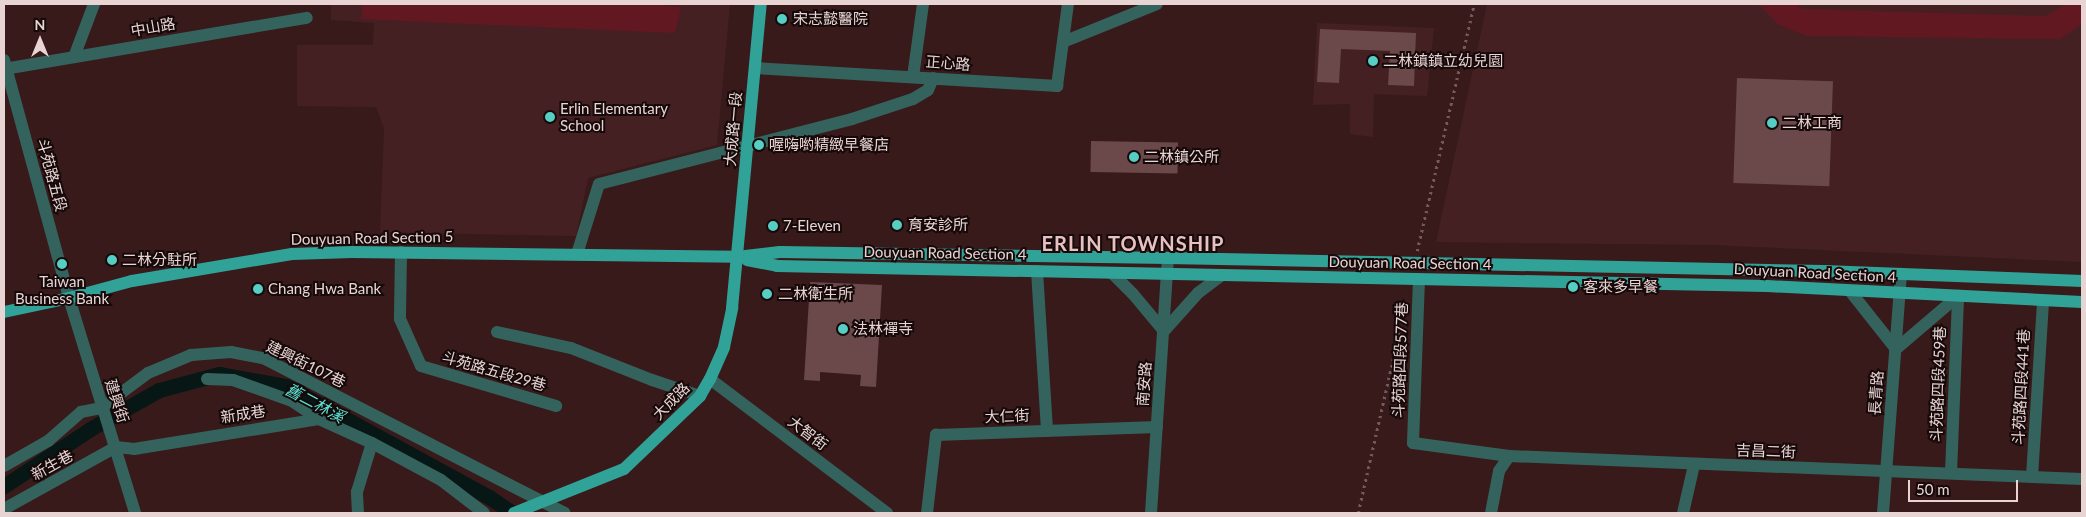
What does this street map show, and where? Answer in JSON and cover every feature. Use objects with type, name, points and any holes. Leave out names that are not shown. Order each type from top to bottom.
[{"type":"main road","name":"大成路一段","points":[[737,258],[761,4]]},
{"type":"main road","name":"Douyuan Road Section 5","points":[[4,312],[69,298],[132,280],[292,254],[401,252],[583,254]]},
{"type":"main road","name":"Douyuan Road Section 4","points":[[583,254],[737,258],[780,252],[1168,258],[1814,270],[2082,281]]},
{"type":"main road","name":"Douyuan Road Section 4","points":[[737,258],[777,266],[1767,286],[2082,302]]},
{"type":"main road","name":"大成路","points":[[514,513],[624,469],[700,396],[710,379],[724,347],[732,308],[737,258]]},
{"type":"street","points":[[74,57],[94,4]]},
{"type":"street","points":[[914,77],[923,4]]},
{"type":"street","name":"正心路","points":[[755,68],[1057,86],[1068,4]]},
{"type":"street","points":[[1063,42],[1157,4]]},
{"type":"street","name":"中山路","points":[[5,66],[74,57],[307,18]]},
{"type":"street","name":"斗苑路五段","points":[[5,66],[69,298]]},
{"type":"street","points":[[583,254],[600,184],[628,174],[747,147],[914,99],[928,90],[933,78]]},
{"type":"street","name":"斗苑路五段29巷","points":[[401,252],[400,319],[421,366],[556,406]]},
{"type":"street","name":"南安路","points":[[1151,513],[1168,258]]},
{"type":"street","points":[[1037,271],[1047,431]]},
{"type":"street","points":[[1112,273],[1133,294],[1164,331],[1198,293],[1222,276]]},
{"type":"street","name":"長青路","points":[[1883,513],[1901,274]]},
{"type":"street","name":"斗苑路四段577巷","points":[[1413,442],[1419,279]]},
{"type":"street","points":[[1850,291],[1896,349],[1958,296]]},
{"type":"street","name":"斗苑路四段459巷","points":[[1951,473],[1958,296]]},
{"type":"street","name":"建興街","points":[[69,298],[101,408],[116,447],[135,513]]},
{"type":"street","name":"斗苑路四段441巷","points":[[2032,477],[2042,300]]},
{"type":"street","points":[[497,332],[571,348],[652,380],[700,396]]},
{"type":"street","name":"建興街107巷","points":[[4,466],[48,441],[81,412],[101,408],[148,373],[191,355],[230,352],[263,358],[564,513]]},
{"type":"street","points":[[207,379],[233,380],[292,401],[319,418],[372,443],[441,480],[484,513]]},
{"type":"street","name":"大智街","points":[[710,379],[887,513]]},
{"type":"street","name":"新成巷","points":[[116,447],[134,449],[319,418]]},
{"type":"street","name":"大仁街","points":[[927,513],[936,435],[1157,427]]},
{"type":"street","name":"吉昌二街","points":[[1413,442],[1509,456],[1694,465],[2082,479]]},
{"type":"street","points":[[358,513],[357,492],[372,443]]},
{"type":"street","name":"新生巷","points":[[4,509],[116,447]]},
{"type":"street","points":[[1491,513],[1499,471],[1509,456]]},
{"type":"street","points":[[1683,513],[1694,465]]},
{"type":"shaded area","name":"Erlin Elementary School","points":[[331,4],[730,4],[717,145],[588,178],[576,236],[380,232],[384,128],[376,107],[297,106],[297,45],[373,45],[374,23],[331,20]]},
{"type":"shaded area","points":[[363,4],[664,4],[663,6],[681,7],[675,33],[361,19]]},
{"type":"shaded area","name":"二林工商","points":[[1487,4],[2082,4],[2082,262],[1712,245],[1436,242]]},
{"type":"shaded area","points":[[1758,4],[1796,4],[1802,9],[2046,16],[2066,4],[2082,4],[2082,24],[2060,39],[1807,36],[1779,25]]},
{"type":"shaded area","name":"二林鎮鎮立幼兒園","points":[[1317,23],[1434,28],[1427,96],[1374,94],[1373,137],[1350,134],[1350,104],[1313,105]]},
{"type":"building","points":[[1320,29],[1416,33],[1414,86],[1388,85],[1390,51],[1341,49],[1339,83],[1317,82]]},
{"type":"building","points":[[1737,78],[1833,81],[1829,186],[1733,183]]},
{"type":"building","name":"二林鎮公所","points":[[1091,141],[1178,143],[1177,174],[1090,172]]},
{"type":"building","name":"法林禪寺","points":[[810,282],[882,285],[876,387],[860,386],[861,375],[820,372],[820,381],[804,380]]},
{"type":"waterway","name":"舊二林溪","points":[[4,486],[90,429],[159,390],[219,374],[286,386],[489,497],[513,513]]},
{"type":"place","name":"宋志懿醫院","points":[[782,19]]},
{"type":"place","name":"二林鎮鎮立幼兒園","points":[[1373,61]]},
{"type":"place","name":"Erlin Elementary School","points":[[550,117]]},
{"type":"place","name":"二林工商","points":[[1772,123]]},
{"type":"place","name":"喔嗨喲精緻早餐店","points":[[759,145]]},
{"type":"place","name":"二林鎮公所","points":[[1134,157]]},
{"type":"place","name":"育安診所","points":[[897,225]]},
{"type":"place","name":"7-Eleven","points":[[773,226]]},
{"type":"place","name":"二林分駐所","points":[[112,260]]},
{"type":"place","name":"Taiwan Business Bank","points":[[62,264]]},
{"type":"place","name":"客來多早餐","points":[[1573,287]]},
{"type":"place","name":"Chang Hwa Bank","points":[[258,289]]},
{"type":"place","name":"二林衛生所","points":[[767,294]]},
{"type":"place","name":"法林禪寺","points":[[843,329]]},
{"type":"district","name":"ERLIN TOWNSHIP","points":[[1133,243]]}]
